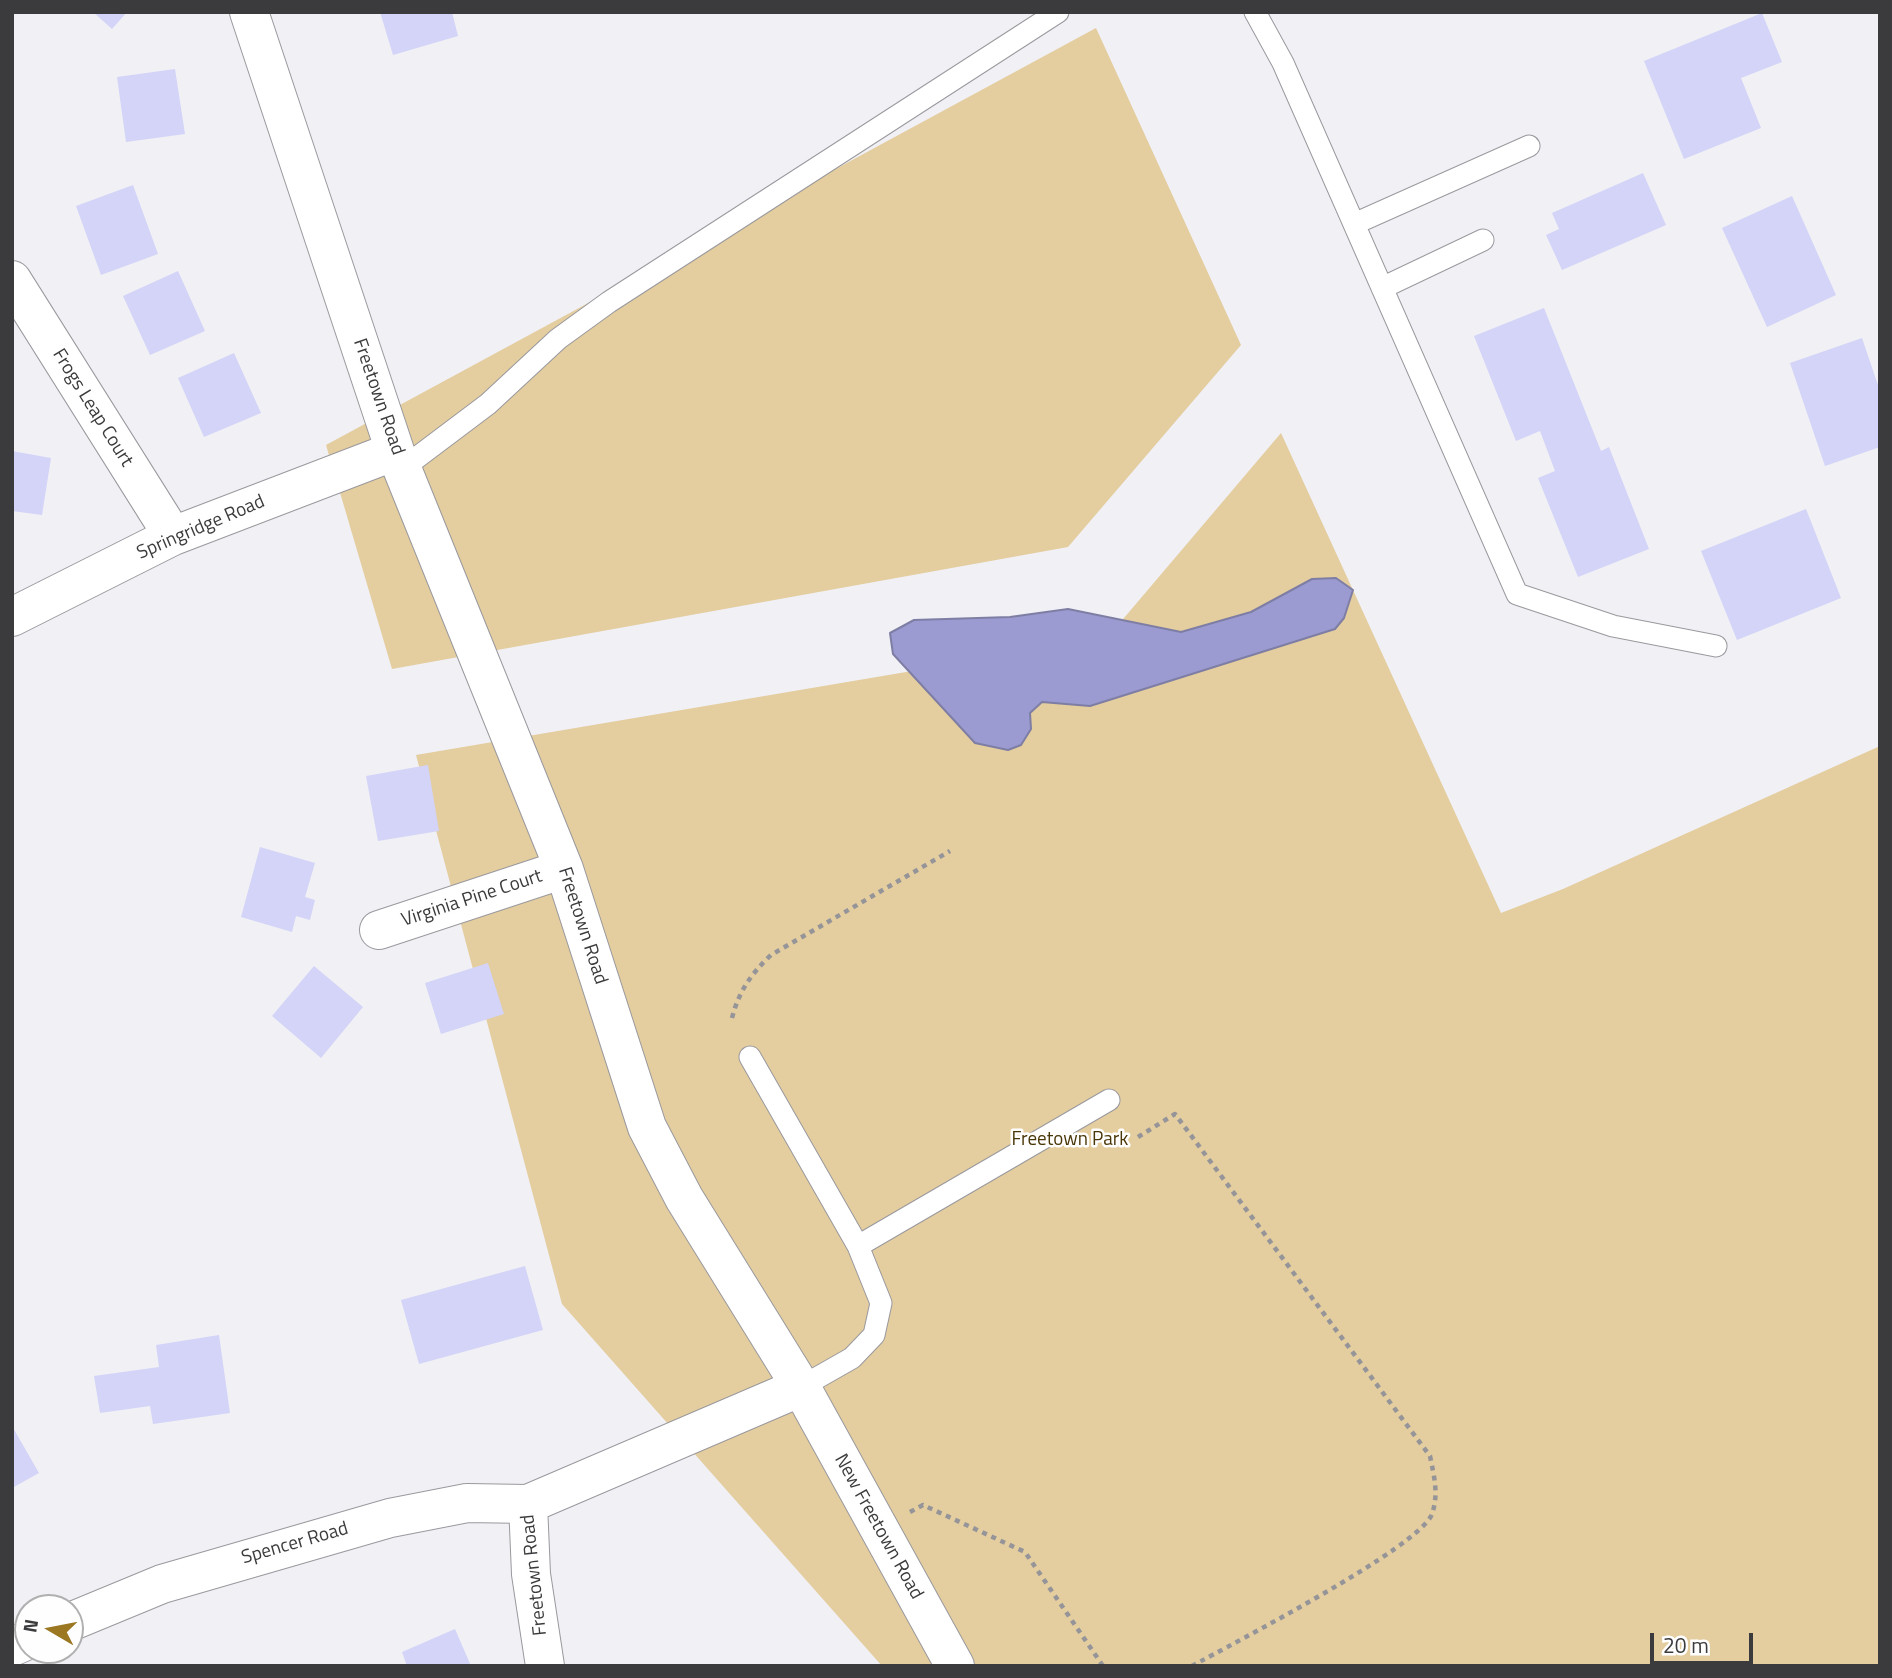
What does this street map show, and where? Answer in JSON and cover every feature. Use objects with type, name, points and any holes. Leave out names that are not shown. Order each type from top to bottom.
[{"type":"street","name":"Freetown Road","points":[[249,12],[399,460],[564,869],[647,1127],[684,1198],[801,1387],[528,1504],[531,1574],[545,1666]]},
{"type":"street","name":"Frogs Leap Court","points":[[12,280],[173,536]]},
{"type":"street","name":"Springridge Road","points":[[12,617],[173,536],[399,460]]},
{"type":"street","name":"Virginia Pine Court","points":[[379,930],[564,869]]},
{"type":"street","name":"New Freetown Road","points":[[801,1387],[954,1666]]},
{"type":"street","name":"Spencer Road","points":[[84,1616],[162,1584],[390,1518],[467,1503],[528,1504]]},
{"type":"lane","points":[[399,460],[488,404],[558,339],[609,302],[1058,12]]},
{"type":"lane","points":[[1255,12],[1283,63],[1517,594],[1613,626],[1716,646]]},
{"type":"lane","points":[[1354,224],[1530,146]]},
{"type":"lane","points":[[1382,288],[1483,240]]},
{"type":"lane","points":[[750,1057],[858,1246],[881,1303],[874,1335],[852,1358],[801,1387]]},
{"type":"lane","points":[[858,1246],[1109,1100]]},
{"type":"path","points":[[732,1018],[738,997],[750,975],[771,955],[950,851]]},
{"type":"path","points":[[1138,1137],[1175,1114],[1430,1456],[1436,1488],[1431,1517],[1377,1563],[1192,1666]]},
{"type":"path","points":[[880,1531],[923,1505],[1026,1552],[1102,1666]]},
{"type":"green space","points":[[1096,28],[1241,345],[1068,547],[392,669],[326,445]]},
{"type":"green space","name":"Freetown Park","points":[[1281,433],[1501,913],[1563,889],[1880,746],[1880,1666],[882,1666],[562,1304],[416,755],[1107,638]]},
{"type":"water","points":[[1336,578],[1353,590],[1344,618],[1335,629],[1090,706],[1042,702],[1030,713],[1031,729],[1021,745],[1008,750],[975,743],[893,654],[890,633],[914,620],[1010,617],[1068,609],[1181,632],[1251,612],[1312,579]]},
{"type":"building","points":[[93,12],[127,12],[112,29]]},
{"type":"building","points":[[380,12],[452,12],[458,36],[393,55]]},
{"type":"building","points":[[1762,13],[1782,62],[1741,78],[1761,128],[1684,159],[1644,61]]},
{"type":"building","points":[[175,69],[185,134],[126,142],[117,77]]},
{"type":"building","points":[[1643,173],[1666,225],[1562,270],[1546,235],[1559,229],[1552,213]]},
{"type":"building","points":[[133,185],[158,254],[101,275],[76,206]]},
{"type":"building","points":[[1792,196],[1836,295],[1767,327],[1722,228]]},
{"type":"building","points":[[178,271],[205,331],[150,355],[123,296]]},
{"type":"building","points":[[1544,308],[1601,451],[1609,447],[1649,549],[1578,577],[1538,478],[1555,471],[1540,431],[1516,441],[1474,336]]},
{"type":"building","points":[[1862,338],[1880,391],[1880,447],[1825,466],[1790,363]]},
{"type":"building","points":[[234,353],[261,413],[204,437],[178,378]]},
{"type":"building","points":[[12,451],[51,458],[42,515],[12,511]]},
{"type":"building","points":[[1806,509],[1841,598],[1737,640],[1701,551]]},
{"type":"building","points":[[428,765],[439,831],[378,841],[366,776]]},
{"type":"building","points":[[260,847],[315,863],[305,897],[315,900],[310,920],[296,916],[292,932],[241,917]]},
{"type":"building","points":[[488,963],[504,1014],[441,1034],[425,983]]},
{"type":"building","points":[[314,966],[363,1007],[321,1058],[272,1016]]},
{"type":"building","points":[[525,1266],[543,1330],[419,1364],[401,1300]]},
{"type":"building","points":[[219,1335],[230,1413],[153,1424],[150,1406],[100,1413],[94,1376],[159,1367],[156,1345]]},
{"type":"building","points":[[12,1426],[39,1473],[12,1488]]},
{"type":"building","points":[[455,1629],[471,1666],[407,1666],[402,1652]]}]
